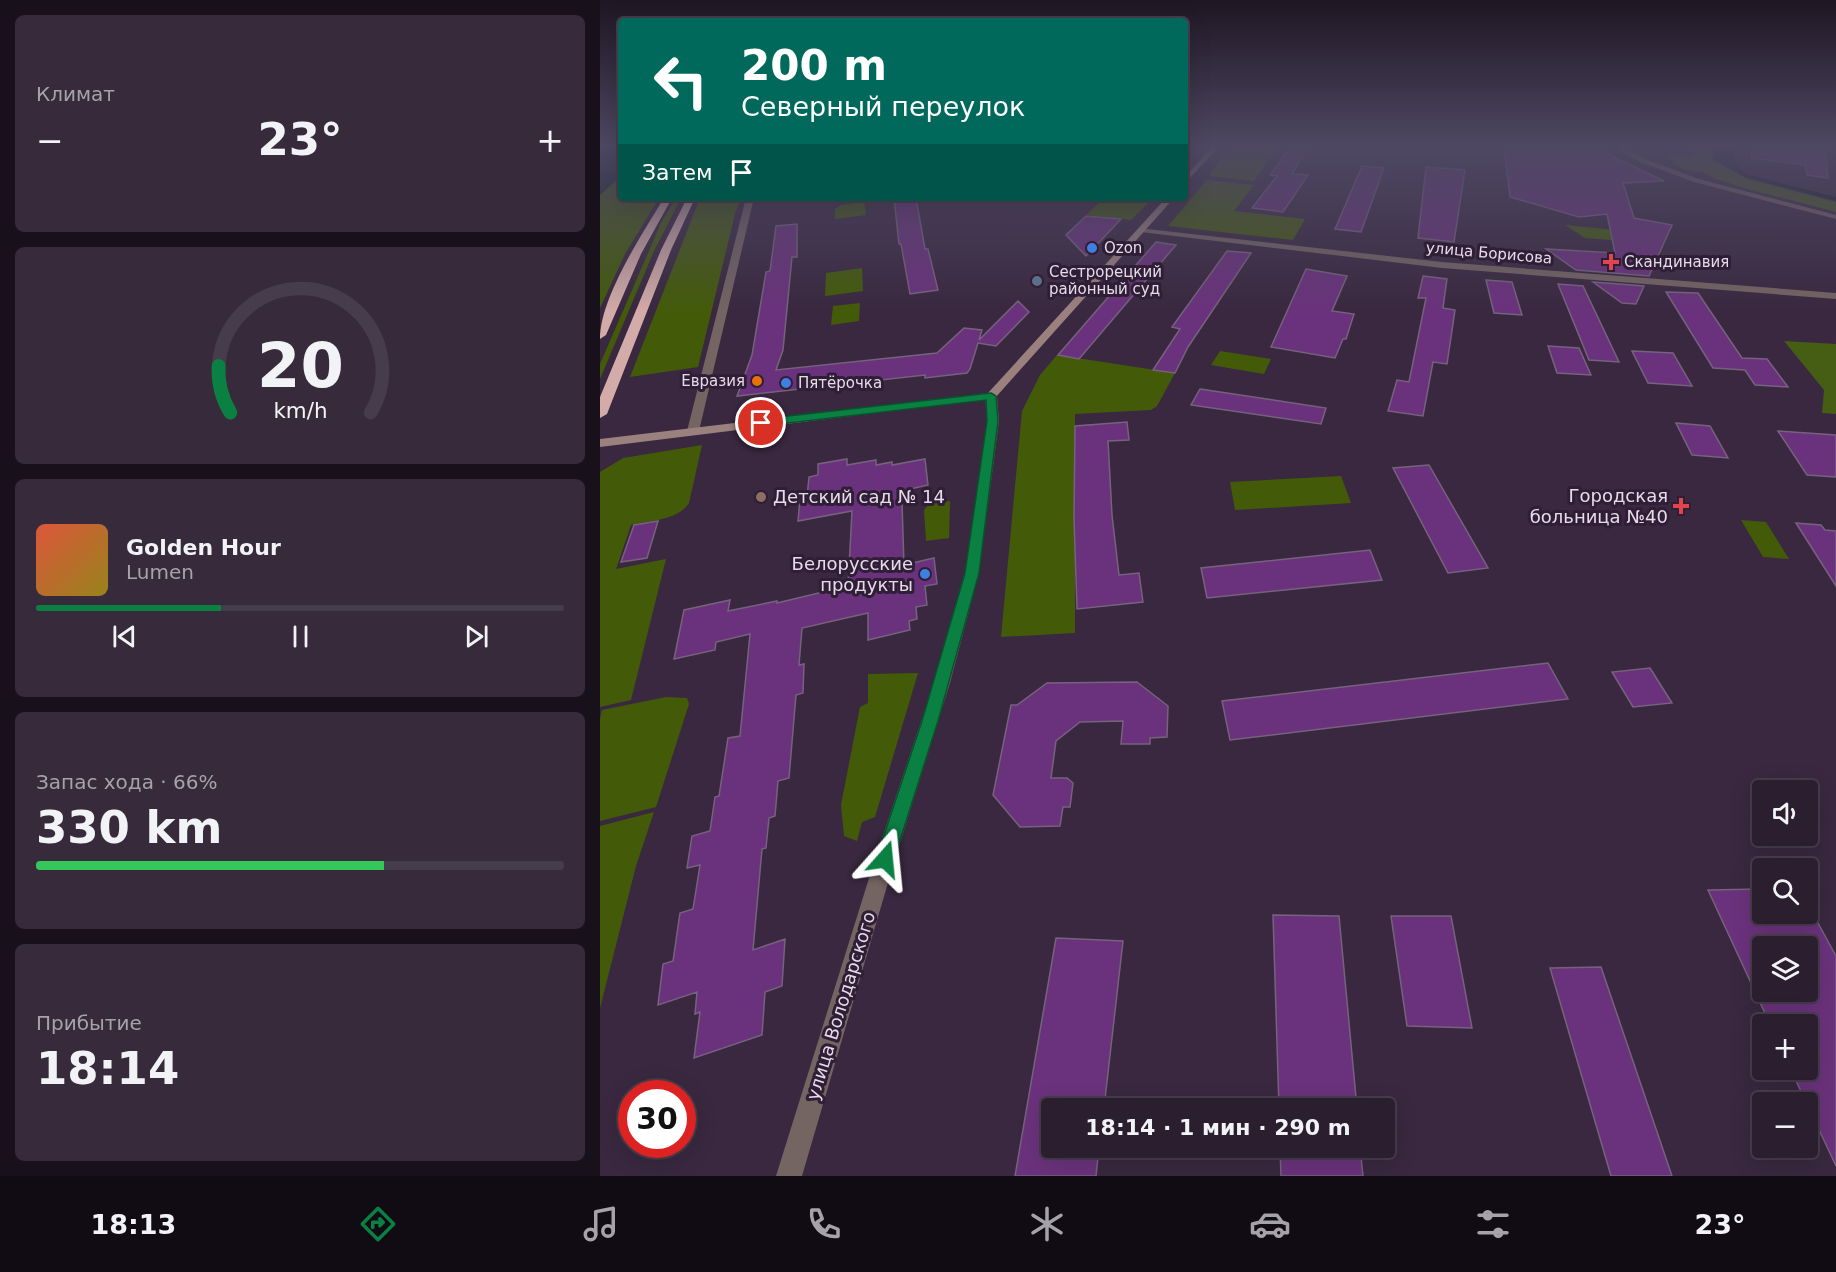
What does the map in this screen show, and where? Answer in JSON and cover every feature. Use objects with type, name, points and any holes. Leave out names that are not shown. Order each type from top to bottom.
[{"type":"highway","points":[[600,335],[636,254],[666,202]]},
{"type":"highway","points":[[600,414],[666,250],[689,202]]},
{"type":"main road","points":[[600,443],[991,396],[1166,202]]},
{"type":"street","points":[[693,431],[749,202]]},
{"type":"street","points":[[1779,202],[1836,217]]},
{"type":"street","name":"улица Борисова","points":[[1141,230],[1450,266],[1836,296]]},
{"type":"street","name":"улица Володарского","points":[[789,1176],[885,859],[930,721],[972,573],[993,421],[991,396]]},
{"type":"green space","points":[[600,202],[657,202],[625,254],[600,308]]},
{"type":"green space","points":[[674,202],[679,202],[654,251],[600,379],[600,364],[661,223]]},
{"type":"green space","points":[[698,202],[740,202],[698,367],[630,377]]},
{"type":"green space","points":[[864,202],[866,215],[835,219],[835,209],[841,205]]},
{"type":"green space","points":[[1100,202],[1149,202],[1131,220],[1086,215]]},
{"type":"green space","points":[[1188,202],[1241,202],[1234,211],[1305,219],[1293,240],[1168,226]]},
{"type":"green space","points":[[1797,202],[1836,202],[1836,212]]},
{"type":"green space","points":[[1565,225],[1616,230],[1611,240],[1585,238]]},
{"type":"green space","points":[[862,268],[863,291],[825,296],[826,273]]},
{"type":"green space","points":[[860,303],[859,321],[831,325],[833,306]]},
{"type":"green space","points":[[1784,341],[1836,344],[1836,414],[1822,413],[1824,390]]},
{"type":"green space","points":[[1220,351],[1271,359],[1264,374],[1211,365]]},
{"type":"green space","points":[[1057,355],[1175,373],[1157,406],[1151,410],[1075,414],[1075,633],[1001,637],[1022,411],[1040,375]]},
{"type":"green space","points":[[702,445],[689,503],[684,509],[670,517],[631,525],[616,569],[666,559],[631,700],[600,707],[600,472],[623,458]]},
{"type":"green space","points":[[1341,476],[1351,503],[1235,510],[1230,482]]},
{"type":"green space","points":[[950,501],[949,538],[926,541],[924,510],[931,502]]},
{"type":"green space","points":[[1741,520],[1766,522],[1789,559],[1763,557]]},
{"type":"green space","points":[[918,673],[875,817],[862,822],[857,841],[844,836],[841,805],[860,707],[868,703],[868,674]]},
{"type":"green space","points":[[666,697],[687,698],[689,704],[656,807],[600,821],[600,719],[602,710]]},
{"type":"green space","points":[[654,812],[636,866],[600,1008],[600,826]]},
{"type":"building","points":[[894,202],[917,202],[925,249],[928,249],[938,290],[910,294],[901,244],[899,244]]},
{"type":"building","points":[[1257,202],[1290,202],[1283,212],[1252,208]]},
{"type":"building","points":[[1347,202],[1372,202],[1361,232],[1335,229]]},
{"type":"building","points":[[1422,202],[1460,202],[1454,242],[1418,238]]},
{"type":"building","points":[[1527,202],[1629,202],[1634,218],[1672,225],[1649,276],[1576,270],[1546,249],[1615,253],[1607,214],[1579,217]]},
{"type":"building","points":[[1086,216],[1121,219],[1086,256],[1066,235]]},
{"type":"building","points":[[797,224],[797,257],[792,257],[783,350],[776,370],[937,353],[964,328],[982,330],[979,340],[1018,301],[1029,312],[996,346],[978,343],[967,373],[925,378],[925,375],[737,396],[752,355],[766,272],[770,271],[776,226]]},
{"type":"building","points":[[1156,242],[1176,245],[1079,359],[1058,355]]},
{"type":"building","points":[[1227,251],[1251,253],[1188,347],[1175,373],[1153,370],[1180,329],[1172,327]]},
{"type":"building","points":[[1306,269],[1347,276],[1332,311],[1354,314],[1346,339],[1343,339],[1335,358],[1271,347]]},
{"type":"building","points":[[1423,276],[1447,279],[1443,308],[1455,310],[1447,364],[1433,362],[1423,416],[1388,411],[1397,380],[1409,382],[1426,298],[1418,298]]},
{"type":"building","points":[[1486,280],[1512,282],[1522,315],[1494,313]]},
{"type":"building","points":[[1593,282],[1644,286],[1636,304],[1622,303]]},
{"type":"building","points":[[1558,284],[1583,286],[1619,362],[1589,360]]},
{"type":"building","points":[[1666,292],[1698,293],[1742,358],[1767,359],[1788,387],[1755,385],[1745,370],[1713,368]]},
{"type":"building","points":[[1548,346],[1579,348],[1591,375],[1557,373]]},
{"type":"building","points":[[1632,351],[1673,353],[1692,386],[1648,383]]},
{"type":"building","points":[[1200,389],[1326,408],[1321,424],[1191,405]]},
{"type":"building","points":[[1127,422],[1129,440],[1108,441],[1112,515],[1119,575],[1139,573],[1143,602],[1077,609],[1074,518],[1075,426]]},
{"type":"building","points":[[1676,423],[1710,426],[1728,458],[1692,455]]},
{"type":"building","points":[[1778,431],[1836,435],[1836,477],[1807,475]]},
{"type":"building","points":[[847,459],[847,465],[876,460],[876,465],[892,462],[892,465],[925,459],[928,485],[906,490],[907,501],[902,502],[904,565],[934,558],[937,584],[925,586],[927,605],[916,607],[917,619],[909,621],[910,630],[868,640],[868,613],[802,628],[799,665],[804,664],[803,693],[796,695],[789,778],[778,781],[775,816],[769,818],[766,848],[762,849],[753,950],[785,939],[782,986],[765,992],[762,1035],[694,1058],[700,1012],[695,1014],[697,992],[658,1005],[663,964],[673,961],[680,913],[693,909],[700,865],[687,868],[692,836],[710,831],[715,797],[719,796],[728,738],[740,736],[750,634],[716,642],[715,650],[674,659],[684,610],[730,600],[728,611],[777,601],[777,603],[848,586],[852,511],[798,521],[800,498],[807,497],[809,477],[818,475],[818,464]]},
{"type":"building","points":[[1429,465],[1488,568],[1448,573],[1393,468]]},
{"type":"building","points":[[658,521],[647,558],[621,562],[634,525]]},
{"type":"building","points":[[1796,523],[1821,525],[1825,530],[1836,531],[1836,586]]},
{"type":"building","points":[[1370,550],[1382,580],[1207,598],[1201,568]]},
{"type":"building","points":[[1548,663],[1568,699],[1230,740],[1222,701]]},
{"type":"building","points":[[1650,668],[1672,703],[1633,707],[1612,672]]},
{"type":"building","points":[[1137,682],[1168,706],[1167,737],[1150,738],[1150,744],[1121,744],[1123,721],[1080,722],[1056,741],[1051,778],[1067,778],[1073,783],[1070,807],[1063,807],[1060,826],[1020,827],[993,795],[1011,705],[1017,705],[1047,683]]},
{"type":"building","points":[[1752,889],[1752,924],[1818,923],[1836,956],[1836,1166],[1818,1128],[1818,1092],[1801,1092],[1796,1080],[1818,1080],[1818,1014],[1765,1014],[1760,1002],[1818,1002],[1818,936],[1752,936],[1752,985],[1708,890]]},
{"type":"building","points":[[1273,915],[1339,916],[1356,1098],[1279,1098]]},
{"type":"building","points":[[1391,916],[1451,916],[1472,1028],[1407,1026]]},
{"type":"building","points":[[1056,938],[1123,941],[1105,1098],[1041,1098],[1041,1158],[1098,1158],[1096,1176],[1015,1176]]},
{"type":"building","points":[[1601,967],[1672,1176],[1611,1176],[1550,968]]},
{"type":"building","points":[[1280,1158],[1361,1158],[1363,1176],[1281,1176]]},
{"type":"place","name":"Ozon","points":[[1092,248]]},
{"type":"place","name":"Скандинавия","points":[[1611,262]]},
{"type":"place","name":"Сестрорецкий районный суд","points":[[1037,281]]},
{"type":"place","name":"Евразия","points":[[757,381]]},
{"type":"place","name":"Пятёрочка","points":[[786,383]]},
{"type":"place","name":"Детский сад № 14","points":[[761,497]]},
{"type":"place","name":"Городская больница №40","points":[[1681,506]]},
{"type":"place","name":"Белорусские продукты","points":[[925,574]]},
{"type":"route","points":[[761,423],[991,396],[993,421],[972,573],[953,646],[885,859]]}]
